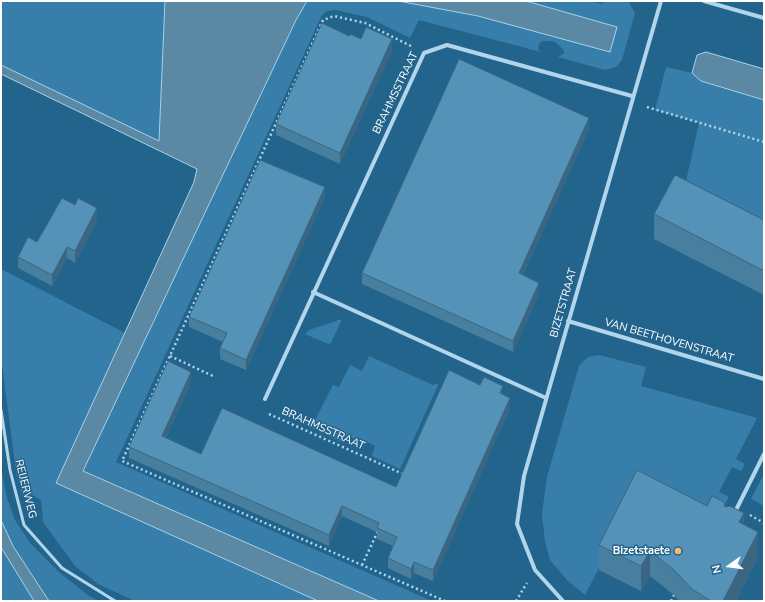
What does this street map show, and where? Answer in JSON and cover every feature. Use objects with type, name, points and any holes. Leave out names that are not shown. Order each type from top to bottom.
[{"type":"street","name":"BIZETSTRAAT","points":[[563,601],[535,570],[517,524],[524,476],[632,96],[661,1]]},
{"type":"street","points":[[704,1],[764,18]]},
{"type":"street","name":"BRAHMSSTRAAT","points":[[265,399],[424,53],[447,45],[632,96]]},
{"type":"street","points":[[313,292],[546,398]]},
{"type":"street","name":"VAN BEETHOVENSTRAAT","points":[[568,321],[764,378]]},
{"type":"street","points":[[734,515],[764,454]]},
{"type":"lane","name":"REIJERWEG","points":[[1,410],[10,470],[24,525],[62,568],[115,601]]},
{"type":"path","points":[[424,53],[365,23],[334,16],[323,20],[122,461],[445,601]]},
{"type":"path","points":[[632,96],[650,109],[764,142]]},
{"type":"path","points":[[170,356],[213,376]]},
{"type":"path","name":"BRAHMSSTRAAT","points":[[265,399],[269,415],[403,474]]},
{"type":"path","points":[[400,481],[406,467]]},
{"type":"path","points":[[166,480],[168,474]]},
{"type":"path","points":[[362,565],[378,530]]},
{"type":"path","points":[[516,601],[535,570]]},
{"type":"path","points":[[671,601],[674,595]]},
{"type":"shaded area","points":[[1,1],[165,1],[159,141],[1,65]]},
{"type":"shaded area","points":[[165,1],[307,1],[296,20],[83,471],[379,601],[318,601],[56,483],[194,182],[197,169],[1,74],[1,65],[159,141]]},
{"type":"shaded area","points":[[307,1],[398,1],[437,7],[520,26],[609,52],[617,27],[526,1],[590,1],[602,4],[604,1],[628,1],[635,13],[622,60],[616,67],[605,70],[558,57],[564,53],[563,49],[555,42],[542,41],[539,44],[538,49],[541,52],[419,20],[410,38],[367,17],[336,10],[327,11],[322,15],[116,462],[432,601],[379,601],[83,471],[296,20]]},
{"type":"shaded area","points":[[398,1],[526,1],[617,27],[610,52],[478,16]]},
{"type":"shaded area","points":[[706,52],[764,69],[764,100],[701,81],[692,73],[697,55]]},
{"type":"shaded area","points":[[666,67],[692,73],[701,81],[764,100],[764,243],[682,199],[699,123],[655,110]]},
{"type":"shaded area","points":[[1,269],[125,333],[57,483],[318,601],[135,601],[98,584],[75,566],[43,522],[41,500],[32,495],[22,495],[16,471],[1,357]]},
{"type":"shaded area","points":[[342,319],[331,343],[328,344],[305,334],[309,330]]},
{"type":"shaded area","points":[[599,355],[646,367],[641,386],[757,418],[736,459],[745,464],[741,471],[732,467],[719,492],[729,497],[725,504],[715,499],[701,527],[637,494],[585,595],[567,580],[550,560],[545,542],[542,514],[547,477],[579,366],[588,357]]},
{"type":"shaded area","points":[[369,356],[433,385],[439,383],[400,469],[372,456],[375,446],[370,443],[348,437],[344,443],[311,428],[333,385],[339,387],[350,365],[362,371]]},
{"type":"shaded area","points":[[1,469],[7,498],[15,520],[31,544],[59,572],[89,596],[98,601],[49,601],[13,546],[1,520]]},
{"type":"shaded area","points":[[764,474],[764,506],[751,499]]},
{"type":"shaded area","points":[[1,520],[13,546],[49,601],[34,601],[1,547]]},
{"type":"shaded area","points":[[1,547],[34,601],[1,601]]},
{"type":"building","points":[[322,23],[349,36],[350,34],[361,39],[366,27],[392,39],[340,153],[276,124]]},
{"type":"building","points":[[459,59],[589,118],[519,273],[539,283],[513,341],[362,273]]},
{"type":"building","points":[[260,160],[325,187],[246,360],[220,348],[227,333],[189,317]]},
{"type":"building","points":[[675,175],[764,220],[764,271],[654,214]]},
{"type":"building","points":[[62,198],[75,205],[78,198],[97,208],[75,251],[67,247],[52,275],[18,257],[28,237],[37,242]]},
{"type":"building","points":[[168,361],[191,372],[162,436],[201,454],[222,408],[396,487],[449,370],[480,385],[484,377],[503,386],[500,393],[510,398],[433,570],[414,562],[411,569],[388,558],[397,537],[377,528],[379,523],[342,506],[329,535],[129,447]]},
{"type":"building","name":"Bizetstaete","points":[[637,470],[707,506],[712,496],[724,502],[725,507],[730,506],[744,513],[739,522],[758,532],[723,601],[711,601],[692,589],[674,570],[650,551],[641,566],[599,545]]},
{"type":"place","name":"Bizetstaete","points":[[678,551]]}]
